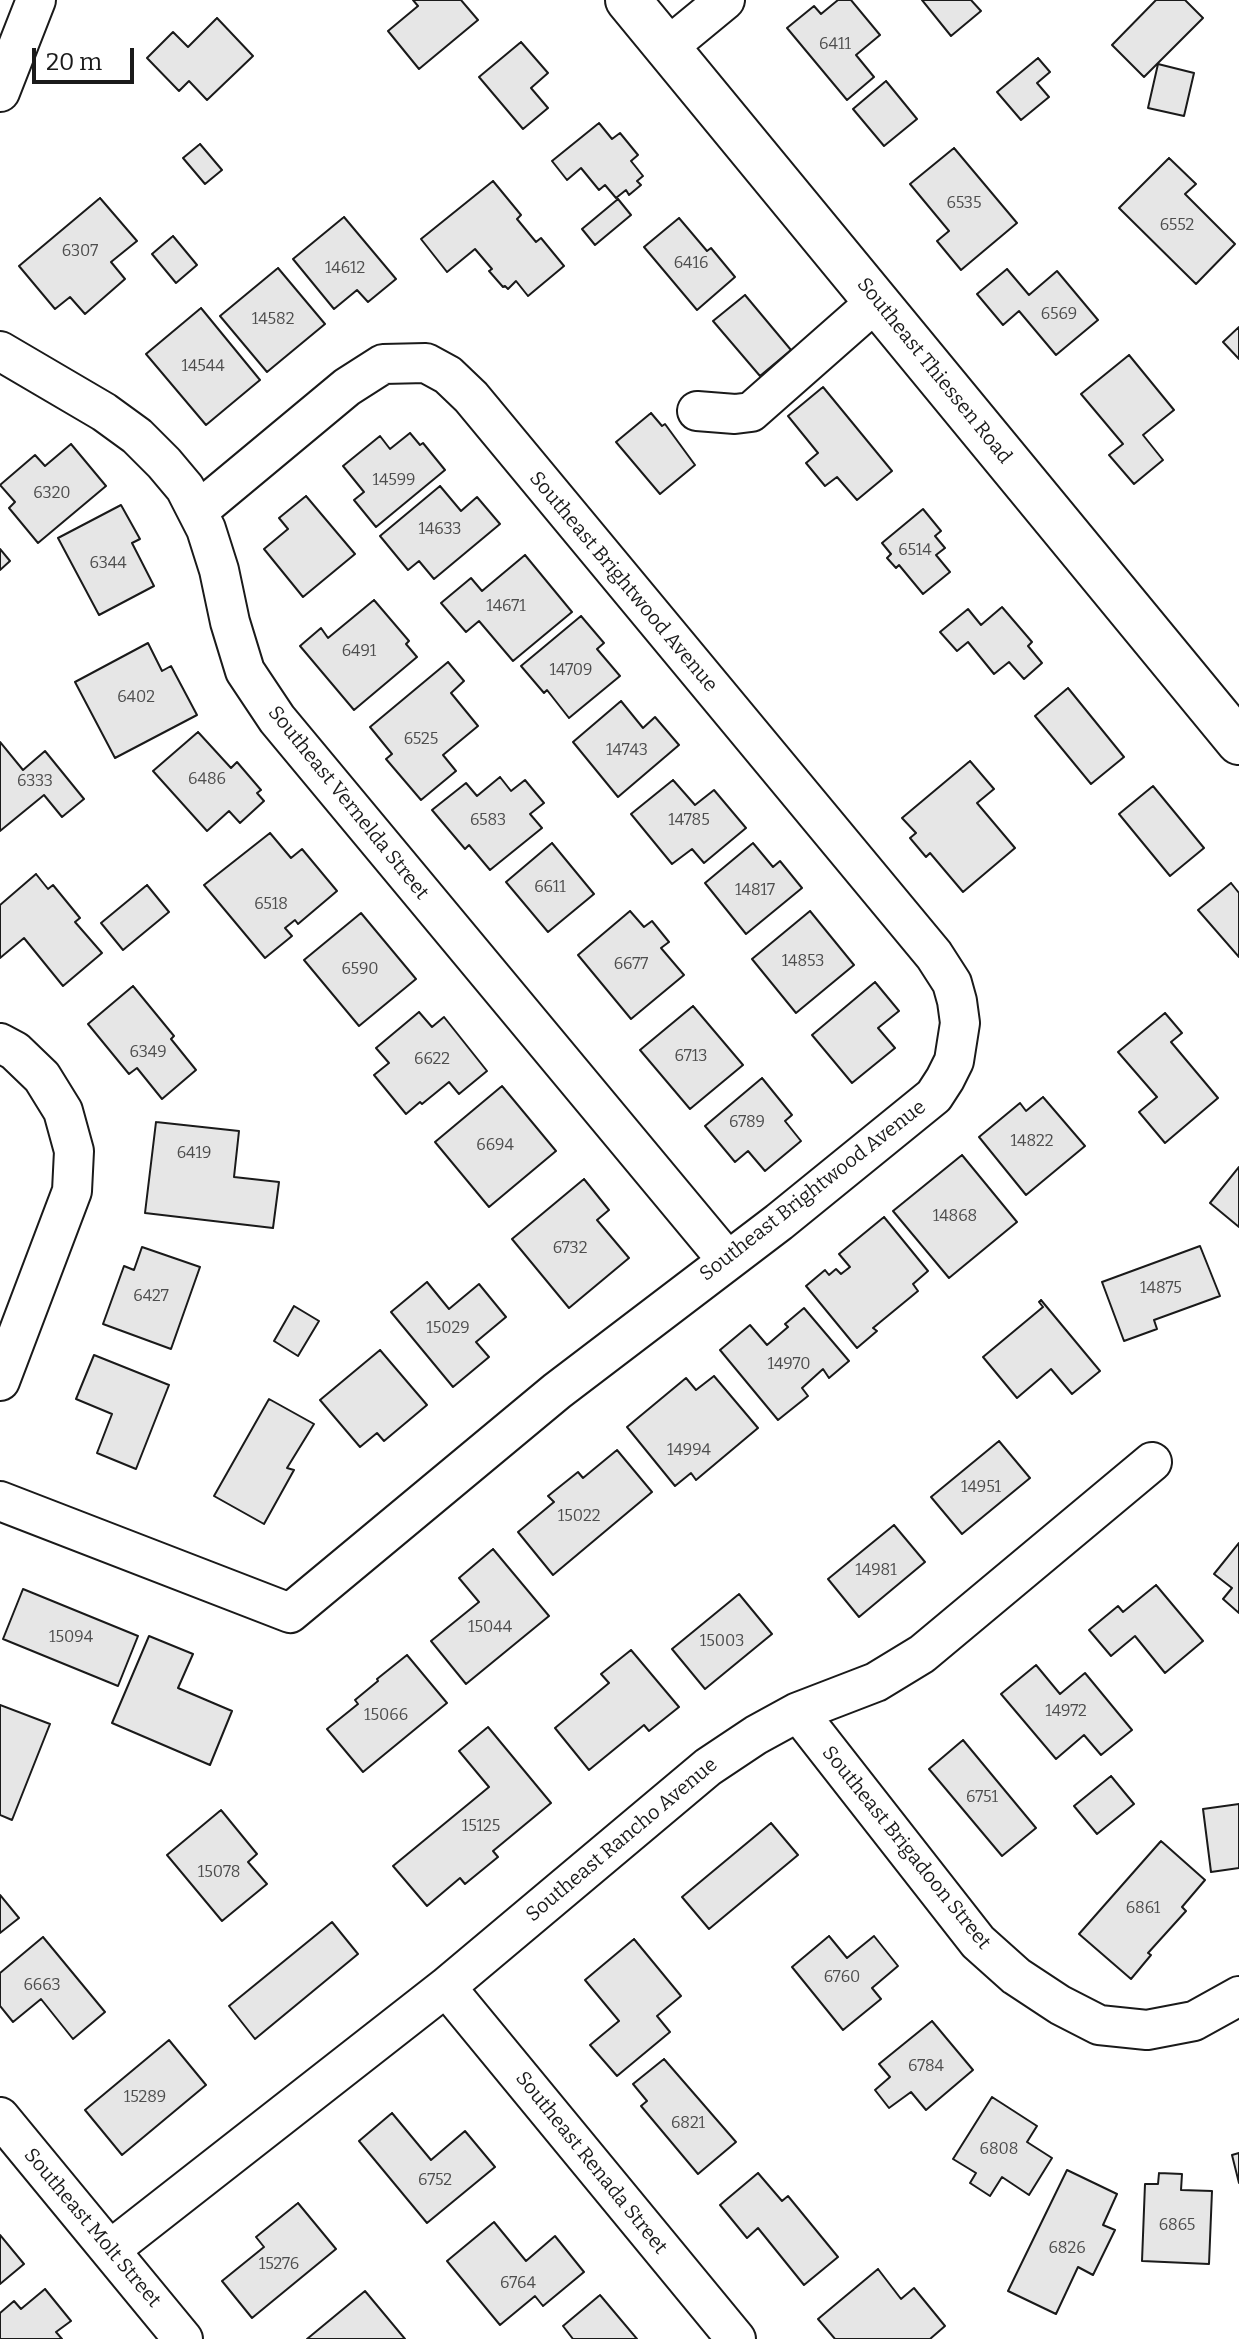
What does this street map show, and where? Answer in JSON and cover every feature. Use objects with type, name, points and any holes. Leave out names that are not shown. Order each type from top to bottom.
[{"type":"main road","name":"Southeast Thiessen Road","points":[[628,0],[1239,742]]},
{"type":"street","points":[[0,92],[36,0]]},
{"type":"street","points":[[668,47],[725,0]]},
{"type":"street","points":[[697,411],[751,412],[877,301]]},
{"type":"street","name":"Southeast Vernelda Street","points":[[0,351],[104,412],[137,436],[185,488],[206,529],[245,671],[277,719],[727,1260]]},
{"type":"street","name":"Southeast Brightwood Avenue","points":[[0,1501],[290,1613],[557,1391],[779,1222],[934,1096],[954,1061],[960,1023],[957,1001],[952,983],[934,955],[471,397],[448,375],[426,363],[383,364],[347,387],[198,511]]},
{"type":"street","points":[[0,1043],[15,1051],[42,1077],[63,1111],[74,1151],[72,1191],[0,1381]]},
{"type":"street","name":"Southeast Rancho Avenue","points":[[110,2250],[446,1987],[708,1767],[798,1712],[876,1682],[922,1654],[1152,1462]]},
{"type":"street","name":"Southeast Brigadoon Street","points":[[798,1712],[978,1942],[1016,1976],[1049,1998],[1099,2025],[1147,2030],[1194,2021],[1239,1996]]},
{"type":"street","name":"Southeast Renada Street","points":[[446,1987],[736,2339]]},
{"type":"street","name":"Southeast Molt Street","points":[[0,2117],[183,2339]]},
{"type":"building","points":[[413,0],[461,0],[478,20],[419,69],[388,31],[418,6]]},
{"type":"building","points":[[838,0],[851,0],[880,35],[856,55],[874,77],[847,100],[787,28],[814,6],[821,14]]},
{"type":"building","points":[[922,0],[971,0],[981,11],[951,36]]},
{"type":"building","points":[[1156,0],[1185,0],[1203,18],[1144,77],[1112,45]]},
{"type":"building","points":[[217,18],[253,56],[207,100],[189,81],[179,91],[147,58],[173,32],[188,47]]},
{"type":"building","points":[[521,42],[548,73],[531,88],[548,108],[523,129],[479,77]]},
{"type":"building","points":[[1038,58],[1050,72],[1037,83],[1049,97],[1021,120],[997,92]]},
{"type":"building","points":[[1158,64],[1194,73],[1184,116],[1148,108]]},
{"type":"building","points":[[886,81],[917,119],[884,146],[853,109]]},
{"type":"building","points":[[599,123],[612,139],[620,133],[638,155],[631,161],[643,176],[637,181],[641,185],[629,195],[626,190],[616,198],[605,185],[599,190],[581,168],[567,180],[552,161]]},
{"type":"building","points":[[200,144],[222,170],[205,184],[183,158]]},
{"type":"building","points":[[954,148],[1017,223],[961,270],[937,241],[949,231],[910,184]]},
{"type":"building","points":[[1169,158],[1196,184],[1185,194],[1235,244],[1196,284],[1119,208]]},
{"type":"building","points":[[493,181],[521,215],[517,219],[536,242],[541,238],[564,266],[528,296],[516,281],[508,289],[503,287],[475,249],[447,272],[421,239]]},
{"type":"building","points":[[100,198],[137,241],[111,262],[125,279],[85,314],[70,297],[55,309],[19,266]]},
{"type":"building","points":[[618,199],[631,215],[595,245],[582,229]]},
{"type":"building","points":[[344,217],[396,279],[368,302],[357,290],[334,309],[293,259]]},
{"type":"building","points":[[679,218],[707,251],[711,248],[735,277],[697,310],[644,247]]},
{"type":"building","points":[[173,236],[197,265],[176,283],[152,254]]},
{"type":"building","points":[[278,268],[325,324],[267,372],[220,316]]},
{"type":"building","points":[[1007,269],[1029,295],[1057,271],[1098,320],[1056,355],[1019,311],[1003,325],[977,294]]},
{"type":"building","points":[[745,295],[791,350],[760,376],[713,321]]},
{"type":"building","points":[[201,308],[260,380],[206,425],[146,354]]},
{"type":"building","points":[[1239,327],[1239,359],[1223,342]]},
{"type":"building","points":[[1129,355],[1174,410],[1143,435],[1163,460],[1134,484],[1109,455],[1123,444],[1081,394]]},
{"type":"building","points":[[823,387],[892,471],[857,500],[837,477],[825,486],[806,463],[818,453],[788,416]]},
{"type":"building","points":[[651,413],[662,426],[665,424],[695,465],[660,494],[616,442]]},
{"type":"building","points":[[410,433],[420,445],[423,443],[445,470],[376,527],[354,500],[364,492],[343,466],[380,436],[390,449]]},
{"type":"building","points":[[71,444],[106,486],[38,543],[9,508],[15,502],[0,485],[35,455],[45,466]]},
{"type":"building","points":[[440,486],[461,511],[477,497],[500,524],[434,579],[419,561],[408,570],[380,536]]},
{"type":"building","points":[[306,496],[355,554],[303,597],[264,549],[288,529],[279,518]]},
{"type":"building","points":[[121,505],[140,539],[132,543],[154,586],[99,615],[58,538]]},
{"type":"building","points":[[923,509],[941,531],[935,536],[945,548],[936,555],[950,572],[923,594],[899,565],[896,568],[887,558],[891,554],[882,543]]},
{"type":"building","points":[[0,549],[10,561],[0,570]]},
{"type":"building","points":[[525,555],[572,612],[513,661],[479,621],[466,632],[441,603],[471,578],[482,591]]},
{"type":"building","points":[[374,600],[409,641],[406,644],[417,657],[354,710],[300,646],[321,628],[328,638]]},
{"type":"building","points":[[1002,607],[1032,642],[1028,646],[1042,663],[1024,679],[1009,662],[994,674],[968,642],[957,651],[940,632],[968,609],[981,625]]},
{"type":"building","points":[[581,616],[604,643],[597,649],[620,676],[569,718],[547,690],[544,693],[521,666]]},
{"type":"building","points":[[148,643],[162,671],[171,666],[197,715],[115,758],[75,682]]},
{"type":"building","points":[[448,662],[464,681],[451,693],[478,726],[443,755],[456,771],[421,800],[386,759],[392,754],[370,727]]},
{"type":"building","points":[[1068,688],[1124,757],[1091,784],[1035,716]]},
{"type":"building","points":[[621,701],[643,728],[655,717],[679,745],[618,797],[573,742]]},
{"type":"building","points":[[198,732],[231,768],[237,762],[261,790],[257,793],[264,801],[240,823],[229,811],[207,831],[153,771]]},
{"type":"building","points":[[0,742],[23,770],[45,751],[84,799],[62,817],[44,795],[0,831]]},
{"type":"building","points":[[970,761],[994,789],[977,803],[1015,848],[963,892],[930,853],[926,857],[910,838],[916,833],[902,818]]},
{"type":"building","points":[[500,777],[511,791],[525,780],[544,803],[530,814],[542,828],[490,870],[469,845],[465,849],[432,810],[466,783],[477,796]]},
{"type":"building","points":[[673,780],[695,805],[714,790],[746,828],[704,863],[692,849],[672,864],[631,814]]},
{"type":"building","points":[[1153,786],[1204,848],[1170,876],[1119,814]]},
{"type":"building","points":[[270,833],[291,858],[302,849],[337,891],[298,924],[295,920],[285,928],[292,936],[265,958],[204,885]]},
{"type":"building","points":[[552,843],[594,894],[548,932],[506,882]]},
{"type":"building","points":[[753,843],[773,867],[780,861],[802,888],[746,934],[705,883]]},
{"type":"building","points":[[36,874],[48,889],[53,885],[80,918],[75,922],[102,953],[63,986],[24,938],[0,958],[0,905]]},
{"type":"building","points":[[1231,883],[1239,893],[1239,957],[1198,910]]},
{"type":"building","points":[[147,885],[169,912],[123,950],[101,923]]},
{"type":"building","points":[[630,911],[644,927],[652,921],[669,942],[661,948],[684,975],[631,1019],[578,955]]},
{"type":"building","points":[[810,911],[854,965],[796,1013],[752,959]]},
{"type":"building","points":[[361,913],[416,979],[359,1026],[304,960]]},
{"type":"building","points":[[875,982],[899,1011],[878,1028],[895,1048],[852,1083],[812,1035]]},
{"type":"building","points":[[133,986],[174,1036],[171,1039],[196,1070],[162,1099],[137,1068],[129,1074],[88,1024]]},
{"type":"building","points":[[693,1006],[743,1065],[690,1109],[640,1050]]},
{"type":"building","points":[[419,1012],[432,1027],[444,1017],[487,1071],[459,1094],[449,1082],[406,1114],[374,1075],[389,1063],[376,1048]]},
{"type":"building","points":[[1165,1013],[1182,1033],[1171,1042],[1218,1098],[1165,1143],[1139,1112],[1157,1097],[1118,1052]]},
{"type":"building","points":[[762,1078],[792,1115],[785,1121],[801,1141],[765,1171],[748,1151],[735,1162],[705,1126]]},
{"type":"building","points":[[502,1086],[556,1151],[489,1207],[435,1142]]},
{"type":"building","points":[[1043,1097],[1085,1146],[1026,1195],[979,1137],[1020,1103],[1026,1111]]},
{"type":"building","points":[[156,1122],[239,1131],[234,1177],[279,1182],[273,1228],[145,1213]]},
{"type":"building","points":[[962,1155],[1017,1222],[949,1278],[893,1211]]},
{"type":"building","points":[[1239,1167],[1239,1227],[1210,1203]]},
{"type":"building","points":[[584,1179],[609,1210],[597,1220],[629,1258],[569,1308],[512,1239]]},
{"type":"building","points":[[884,1217],[928,1271],[913,1284],[918,1291],[873,1328],[877,1331],[857,1348],[806,1286],[825,1270],[829,1275],[836,1269],[841,1274],[850,1267],[839,1254]]},
{"type":"building","points":[[1200,1246],[1220,1296],[1154,1320],[1157,1329],[1124,1341],[1102,1282]]},
{"type":"building","points":[[142,1247],[200,1267],[171,1349],[103,1324],[124,1266],[134,1270]]},
{"type":"building","points":[[427,1282],[449,1309],[479,1284],[506,1317],[476,1342],[489,1357],[453,1387],[391,1312]]},
{"type":"building","points":[[1041,1300],[1100,1371],[1072,1394],[1051,1369],[1017,1398],[983,1357],[1043,1307],[1039,1302]]},
{"type":"building","points":[[294,1306],[319,1321],[298,1356],[274,1341]]},
{"type":"building","points":[[804,1308],[849,1361],[829,1378],[823,1369],[802,1388],[808,1396],[778,1420],[720,1350],[750,1325],[767,1345]]},
{"type":"building","points":[[380,1350],[427,1405],[384,1441],[377,1433],[360,1447],[320,1400]]},
{"type":"building","points":[[94,1355],[169,1385],[136,1469],[97,1453],[112,1414],[76,1399]]},
{"type":"building","points":[[714,1376],[758,1428],[696,1480],[691,1473],[675,1486],[627,1427],[686,1378],[696,1390]]},
{"type":"building","points":[[269,1399],[314,1424],[287,1468],[294,1470],[264,1524],[214,1496]]},
{"type":"building","points":[[999,1441],[1030,1478],[962,1534],[931,1497]]},
{"type":"building","points":[[617,1450],[652,1492],[553,1575],[518,1532],[554,1502],[548,1496],[578,1472],[583,1478]]},
{"type":"building","points":[[894,1525],[925,1562],[859,1617],[828,1579]]},
{"type":"building","points":[[1239,1543],[1239,1613],[1223,1599],[1232,1588],[1214,1574]]},
{"type":"building","points":[[493,1549],[549,1616],[466,1684],[431,1641],[479,1602],[459,1578]]},
{"type":"building","points":[[1156,1585],[1203,1641],[1165,1673],[1135,1636],[1111,1656],[1089,1630],[1118,1606],[1123,1612]]},
{"type":"building","points":[[23,1589],[138,1636],[118,1686],[3,1639]]},
{"type":"building","points":[[739,1594],[772,1634],[705,1689],[672,1649]]},
{"type":"building","points":[[149,1636],[193,1654],[178,1688],[232,1711],[210,1765],[112,1723]]},
{"type":"building","points":[[631,1650],[679,1707],[649,1731],[644,1725],[589,1770],[555,1728],[609,1683],[601,1674]]},
{"type":"building","points":[[407,1655],[447,1703],[363,1772],[327,1729],[358,1704],[355,1700],[377,1679]]},
{"type":"building","points":[[1036,1665],[1060,1694],[1085,1673],[1132,1730],[1101,1755],[1084,1735],[1056,1759],[1001,1694]]},
{"type":"building","points":[[0,1705],[50,1724],[12,1820],[0,1815]]},
{"type":"building","points":[[488,1727],[551,1803],[493,1851],[498,1857],[465,1884],[460,1878],[427,1906],[393,1866],[489,1787],[459,1751]]},
{"type":"building","points":[[963,1740],[1036,1828],[1002,1856],[929,1769]]},
{"type":"building","points":[[1111,1776],[1134,1804],[1097,1834],[1074,1806]]},
{"type":"building","points":[[1239,1804],[1239,1868],[1211,1872],[1203,1809]]},
{"type":"building","points":[[221,1810],[257,1854],[248,1862],[267,1884],[222,1921],[167,1855]]},
{"type":"building","points":[[771,1823],[798,1855],[709,1929],[682,1897]]},
{"type":"building","points":[[1161,1841],[1205,1880],[1182,1907],[1186,1911],[1148,1953],[1151,1955],[1131,1979],[1079,1934]]},
{"type":"building","points":[[0,1895],[19,1918],[0,1933]]},
{"type":"building","points":[[332,1922],[358,1954],[255,2039],[229,2006]]},
{"type":"building","points":[[829,1936],[847,1958],[874,1936],[898,1966],[872,1988],[881,1999],[843,2030],[792,1967]]},
{"type":"building","points":[[43,1937],[105,2012],[73,2039],[41,1999],[13,2022],[0,2006],[0,1973]]},
{"type":"building","points":[[634,1939],[681,1996],[657,2016],[670,2032],[617,2076],[590,2045],[619,2021],[585,1980]]},
{"type":"building","points":[[932,2021],[973,2070],[926,2110],[911,2092],[889,2108],[875,2090],[890,2077],[879,2064]]},
{"type":"building","points":[[169,2040],[206,2085],[122,2155],[85,2110]]},
{"type":"building","points":[[664,2059],[736,2142],[698,2174],[641,2106],[647,2101],[633,2084]]},
{"type":"building","points":[[992,2097],[1037,2126],[1027,2142],[1052,2158],[1029,2195],[1002,2177],[990,2196],[970,2183],[976,2173],[953,2159]]},
{"type":"building","points":[[392,2113],[431,2160],[465,2131],[495,2167],[427,2223],[359,2141]]},
{"type":"building","points":[[1239,2153],[1239,2183],[1232,2155]]},
{"type":"building","points":[[1067,2170],[1117,2194],[1103,2225],[1115,2230],[1093,2275],[1078,2267],[1056,2314],[1008,2291]]},
{"type":"building","points":[[758,2173],[782,2201],[788,2196],[838,2257],[804,2285],[758,2228],[747,2238],[720,2205]]},
{"type":"building","points":[[1159,2173],[1182,2174],[1181,2190],[1212,2191],[1209,2264],[1142,2261],[1145,2184],[1158,2184]]},
{"type":"building","points":[[298,2203],[336,2249],[252,2318],[222,2281],[264,2247],[256,2237]]},
{"type":"building","points":[[494,2222],[526,2261],[555,2236],[584,2272],[543,2306],[535,2296],[500,2325],[447,2261]]},
{"type":"building","points":[[0,2235],[24,2264],[0,2284]]},
{"type":"building","points":[[878,2269],[901,2299],[914,2288],[945,2326],[930,2339],[835,2339],[818,2319]]},
{"type":"building","points":[[45,2289],[71,2321],[56,2332],[62,2339],[0,2339],[0,2313],[14,2301],[21,2309]]},
{"type":"building","points":[[365,2291],[405,2339],[307,2339]]},
{"type":"building","points":[[600,2295],[637,2339],[573,2339],[563,2326]]}]
